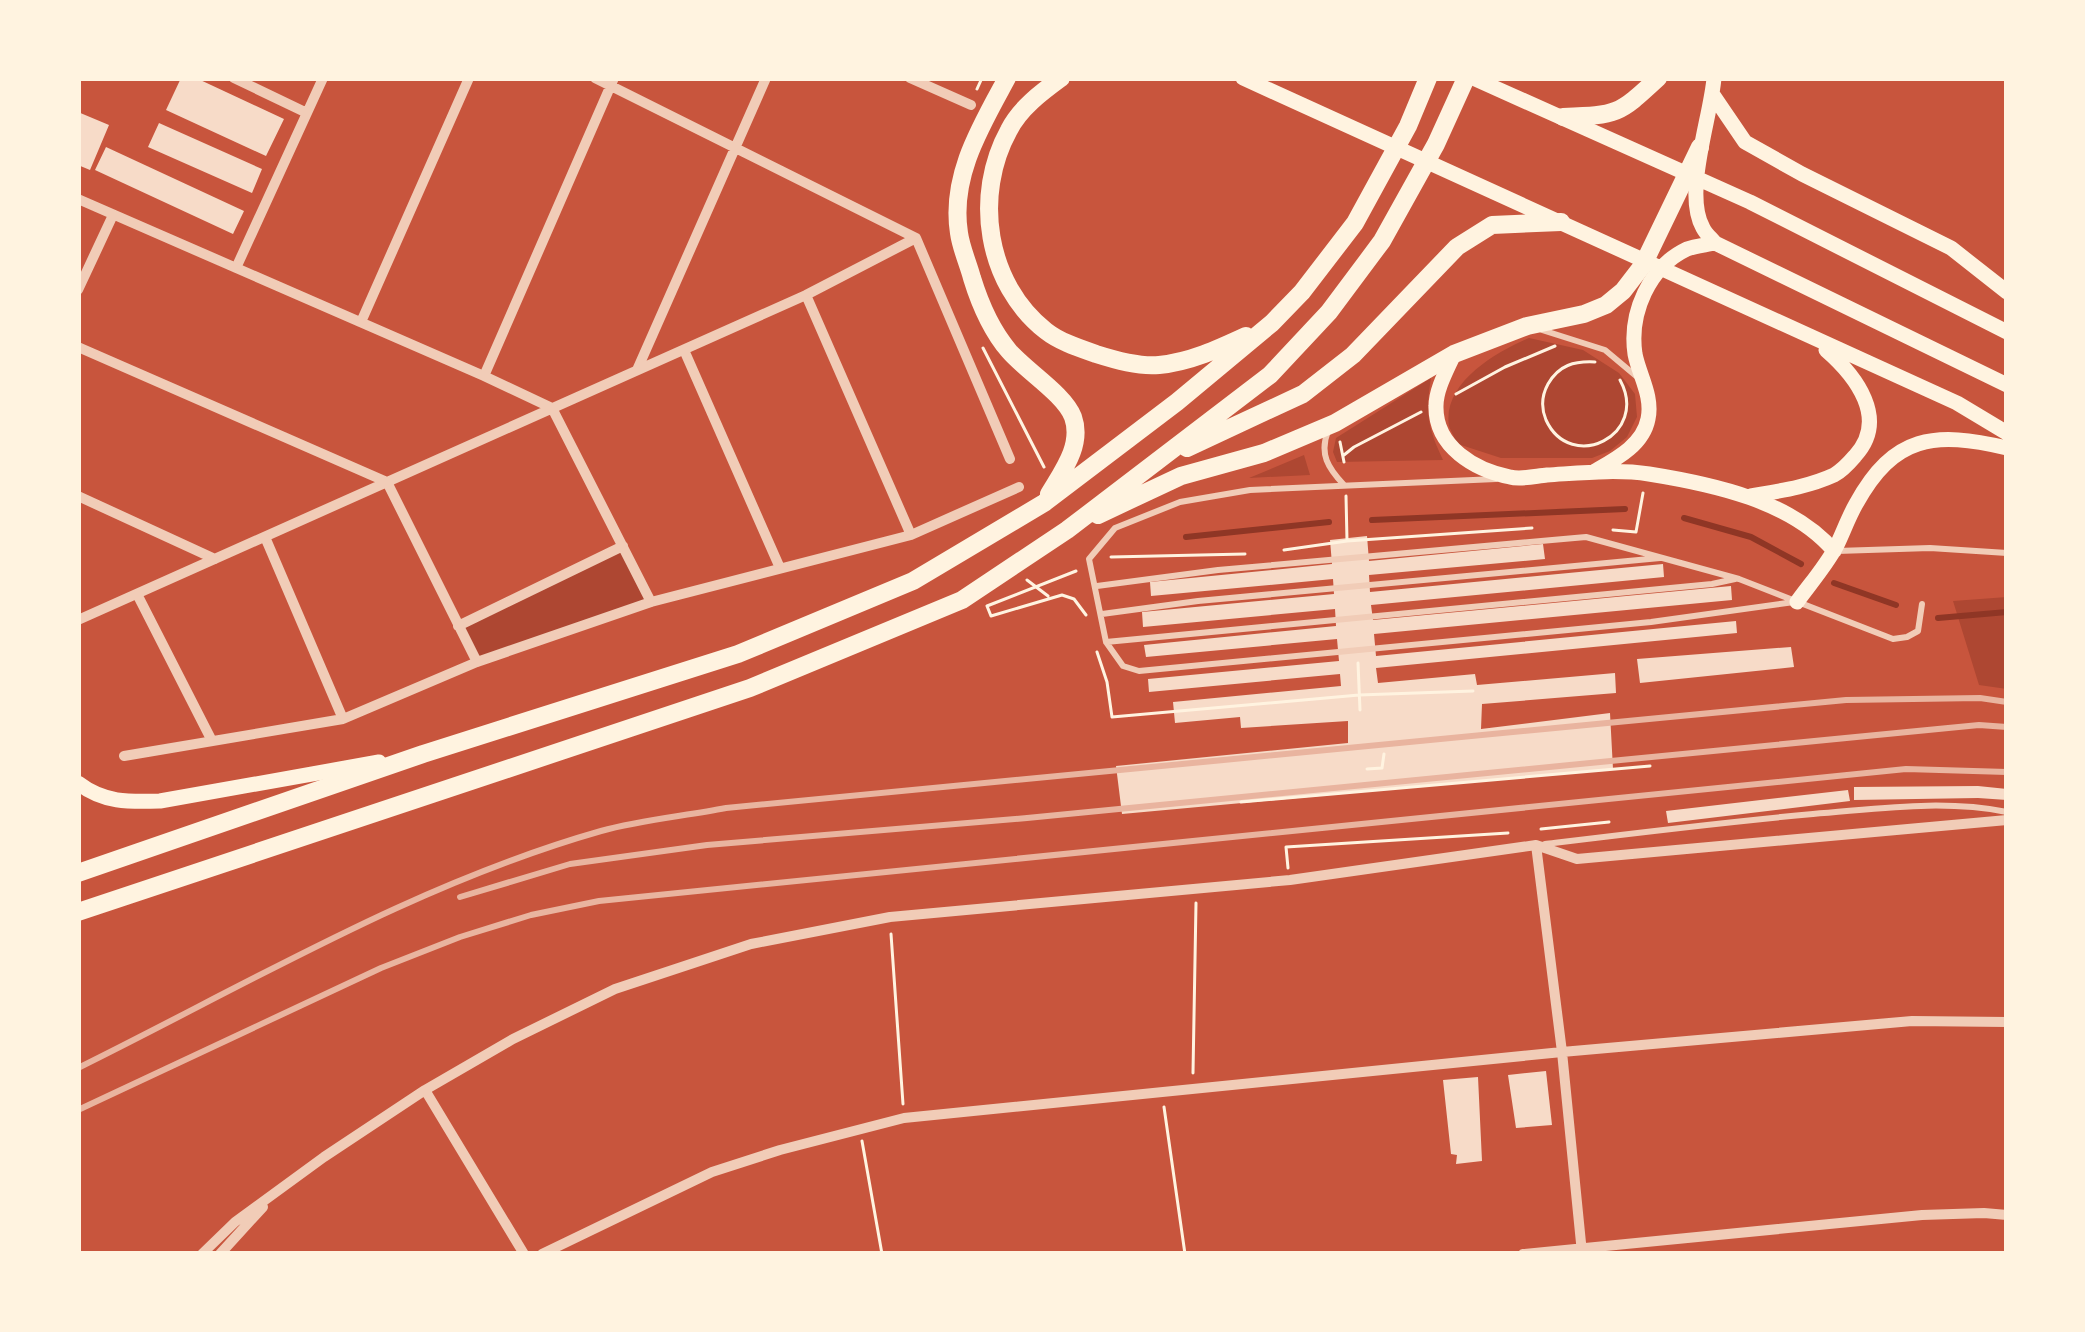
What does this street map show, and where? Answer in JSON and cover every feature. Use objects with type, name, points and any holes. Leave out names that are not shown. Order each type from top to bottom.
[{"type":"highway","points":[[1007,78],[964,164],[958,234],[980,305],[1004,346],[1073,417],[1072,454],[1044,503]]},
{"type":"highway","points":[[1060,78],[1034,98],[1010,127],[991,174],[988,218],[997,260],[1019,304],[1047,332],[1079,348],[1115,361],[1156,365],[1207,354],[1272,323]]},
{"type":"highway","points":[[79,873],[422,754],[738,655],[913,581],[1044,503],[1178,402],[1272,323],[1355,223],[1408,126],[1428,78]]},
{"type":"highway","points":[[78,912],[750,688],[940,611],[1067,530],[1270,375],[1329,312],[1382,241],[1470,78]]},
{"type":"highway","points":[[1563,117],[1616,112],[1658,78]]},
{"type":"highway","points":[[1067,530],[1181,476],[1264,454],[1331,425],[1454,354],[1527,326],[1606,305],[1643,266],[1700,147]]},
{"type":"highway","points":[[1152,464],[1303,394],[1353,355],[1457,247],[1492,225],[1561,222]]},
{"type":"main road","points":[[1243,78],[1957,403],[2007,433]]},
{"type":"main road","points":[[1470,78],[1750,202],[2007,332]]},
{"type":"main road","points":[[1713,86],[1700,147],[1697,212],[1715,243],[2007,385]]},
{"type":"main road","points":[[1713,86],[1745,142],[1951,248],[2007,292]]},
{"type":"main road","points":[[1593,472],[1637,442],[1648,419],[1646,385],[1635,354],[1638,307],[1649,283],[1689,248],[1715,243]]},
{"type":"main road","points":[[1748,496],[1802,487],[1840,472],[1863,447],[1867,399],[1847,368],[1812,338]]},
{"type":"main road","points":[[1454,354],[1436,405],[1449,448],[1466,459],[1512,478],[1646,473],[1748,496],[1808,525],[1834,551]]},
{"type":"main road","points":[[1797,602],[1834,551],[1879,468],[1904,448],[1945,437],[2007,448]]},
{"type":"main road","points":[[78,783],[103,799],[160,801],[422,754]]},
{"type":"main road","points":[[78,862],[79,873]]},
{"type":"street","points":[[234,78],[307,113]]},
{"type":"street","points":[[236,268],[323,78]]},
{"type":"street","points":[[361,322],[469,78]]},
{"type":"street","points":[[595,78],[613,81],[916,238],[1010,459]]},
{"type":"street","points":[[638,370],[766,78]]},
{"type":"street","points":[[910,78],[971,105]]},
{"type":"street","points":[[484,376],[613,81]]},
{"type":"street","points":[[78,199],[552,408],[651,602]]},
{"type":"street","points":[[78,290],[113,214]]},
{"type":"street","points":[[78,620],[806,295],[916,238]]},
{"type":"street","points":[[806,295],[911,535]]},
{"type":"street","points":[[78,347],[387,482],[477,662]]},
{"type":"street","points":[[684,350],[780,568]]},
{"type":"street","points":[[124,756],[343,719],[477,662],[651,602],[911,535],[1019,487]]},
{"type":"street","points":[[78,496],[215,559]]},
{"type":"street","points":[[265,537],[343,719]]},
{"type":"street","points":[[458,626],[623,547]]},
{"type":"street","points":[[137,594],[212,739]]},
{"type":"street","points":[[202,1254],[236,1222],[324,1157],[513,1039],[615,989],[751,944],[890,917],[1290,880],[1536,845],[1577,859],[2007,816]]},
{"type":"street","points":[[1536,845],[1582,1252]]},
{"type":"street","points":[[542,1254],[712,1172],[904,1118],[1912,1021],[2007,1022]]},
{"type":"street","points":[[425,1090],[524,1254]]},
{"type":"street","points":[[220,1254],[273,1196]]},
{"type":"street","points":[[1523,1254],[1582,1252],[1922,1215],[2007,1215]]},
{"type":"lane","points":[[1527,326],[1605,350],[1646,385]]},
{"type":"lane","points":[[1331,425],[1324,458],[1344,485]]},
{"type":"lane","points":[[1512,478],[1250,490],[1180,502],[1115,528],[1090,559],[1106,642],[1123,666],[1139,671],[1651,622],[1797,602]]},
{"type":"lane","points":[[1097,586],[1218,570],[1586,537],[1738,579],[1893,639],[1918,631],[1922,604]]},
{"type":"lane","points":[[1834,551],[1930,548],[2007,553]]},
{"type":"lane","points":[[1102,614],[1669,558]]},
{"type":"lane","points":[[1106,642],[1738,579]]},
{"type":"lane","points":[[1536,845],[1888,807],[1966,804],[2007,816]]},
{"type":"path","points":[[1344,455],[1505,368],[1574,339]]},
{"type":"path","points":[[1597,362],[1575,362],[1556,372],[1544,392],[1543,414],[1554,434],[1573,445],[1595,446],[1615,435],[1627,416],[1627,393],[1616,374]]},
{"type":"path","points":[[1001,389],[1007,399]]},
{"type":"path","points":[[1603,530],[1636,532],[1646,473]]},
{"type":"path","points":[[1284,550],[1540,528]]},
{"type":"path","points":[[1088,617],[1074,599],[1062,595],[991,616],[987,606],[1091,566]]},
{"type":"path","points":[[1011,568],[1051,598]]},
{"type":"path","points":[[1097,651],[1112,717],[1359,695],[1473,691]]},
{"type":"path","points":[[1359,695],[1360,710]]},
{"type":"path","points":[[1367,769],[1382,767],[1384,754]]},
{"type":"path","points":[[1240,802],[1650,766]]},
{"type":"path","points":[[1533,830],[1616,821]]},
{"type":"path","points":[[1290,880],[1286,848],[1511,832]]},
{"type":"path","points":[[1193,1088],[1196,889]]},
{"type":"path","points":[[890,917],[904,1118]]},
{"type":"path","points":[[1161,1092],[1185,1254]]},
{"type":"path","points":[[860,1128],[882,1254]]},
{"type":"shaded area","points":[[1529,338],[1583,350],[1619,373],[1635,394],[1637,417],[1627,437],[1592,458],[1501,458],[1458,444],[1449,426],[1454,396],[1474,371]]},
{"type":"shaded area","points":[[1431,378],[1429,420],[1443,460],[1337,462],[1336,438]]},
{"type":"shaded area","points":[[1304,455],[1310,475],[1249,478]]},
{"type":"shaded area","points":[[623,548],[650,601],[475,658],[459,627]]},
{"type":"shaded area","points":[[2007,597],[2007,689],[1979,685],[1953,601]]},
{"type":"building","points":[[181,78],[196,78],[284,119],[266,156],[166,110]]},
{"type":"building","points":[[78,112],[109,125],[90,170],[78,165]]},
{"type":"building","points":[[159,123],[262,169],[252,193],[148,147]]},
{"type":"building","points":[[106,147],[244,211],[233,234],[95,170]]},
{"type":"building","points":[[1367,536],[1369,561],[1543,544],[1545,559],[1369,575],[1370,592],[1663,564],[1664,577],[1371,605],[1373,620],[1731,586],[1732,600],[1374,634],[1376,656],[1736,621],[1737,633],[1376,668],[1378,683],[1475,674],[1477,685],[1615,673],[1616,693],[1482,704],[1481,729],[1610,713],[1613,769],[1122,814],[1116,766],[1348,743],[1348,721],[1241,728],[1240,717],[1175,723],[1173,702],[1341,686],[1340,674],[1149,692],[1148,679],[1339,661],[1337,639],[1146,657],[1144,645],[1336,626],[1335,609],[1143,627],[1142,612],[1334,594],[1333,579],[1151,596],[1150,582],[1332,564],[1330,540]]},
{"type":"building","points":[[1791,647],[1794,667],[1640,683],[1637,659]]},
{"type":"building","points":[[1854,787],[2007,789],[2007,800],[1854,800]]},
{"type":"building","points":[[1848,790],[1850,801],[1668,823],[1666,811]]},
{"type":"building","points":[[1546,1071],[1552,1125],[1516,1128],[1508,1075]]},
{"type":"building","points":[[1478,1077],[1482,1161],[1456,1164],[1443,1080]]},
{"type":"waterway","points":[[1372,520],[1625,509]]},
{"type":"waterway","points":[[1684,518],[1751,537],[1801,564]]},
{"type":"waterway","points":[[1186,537],[1329,522]]},
{"type":"waterway","points":[[1834,583],[1896,605]]},
{"type":"waterway","points":[[1938,618],[2007,612]]},
{"type":"railway","points":[[78,1068],[399,907],[532,853],[632,824],[726,808],[1846,700],[1980,698],[2007,702]]},
{"type":"railway","points":[[460,897],[570,864],[707,845],[1979,725],[2007,727]]},
{"type":"railway","points":[[78,1110],[381,968],[531,915],[599,901],[1906,769],[2007,772]]}]
